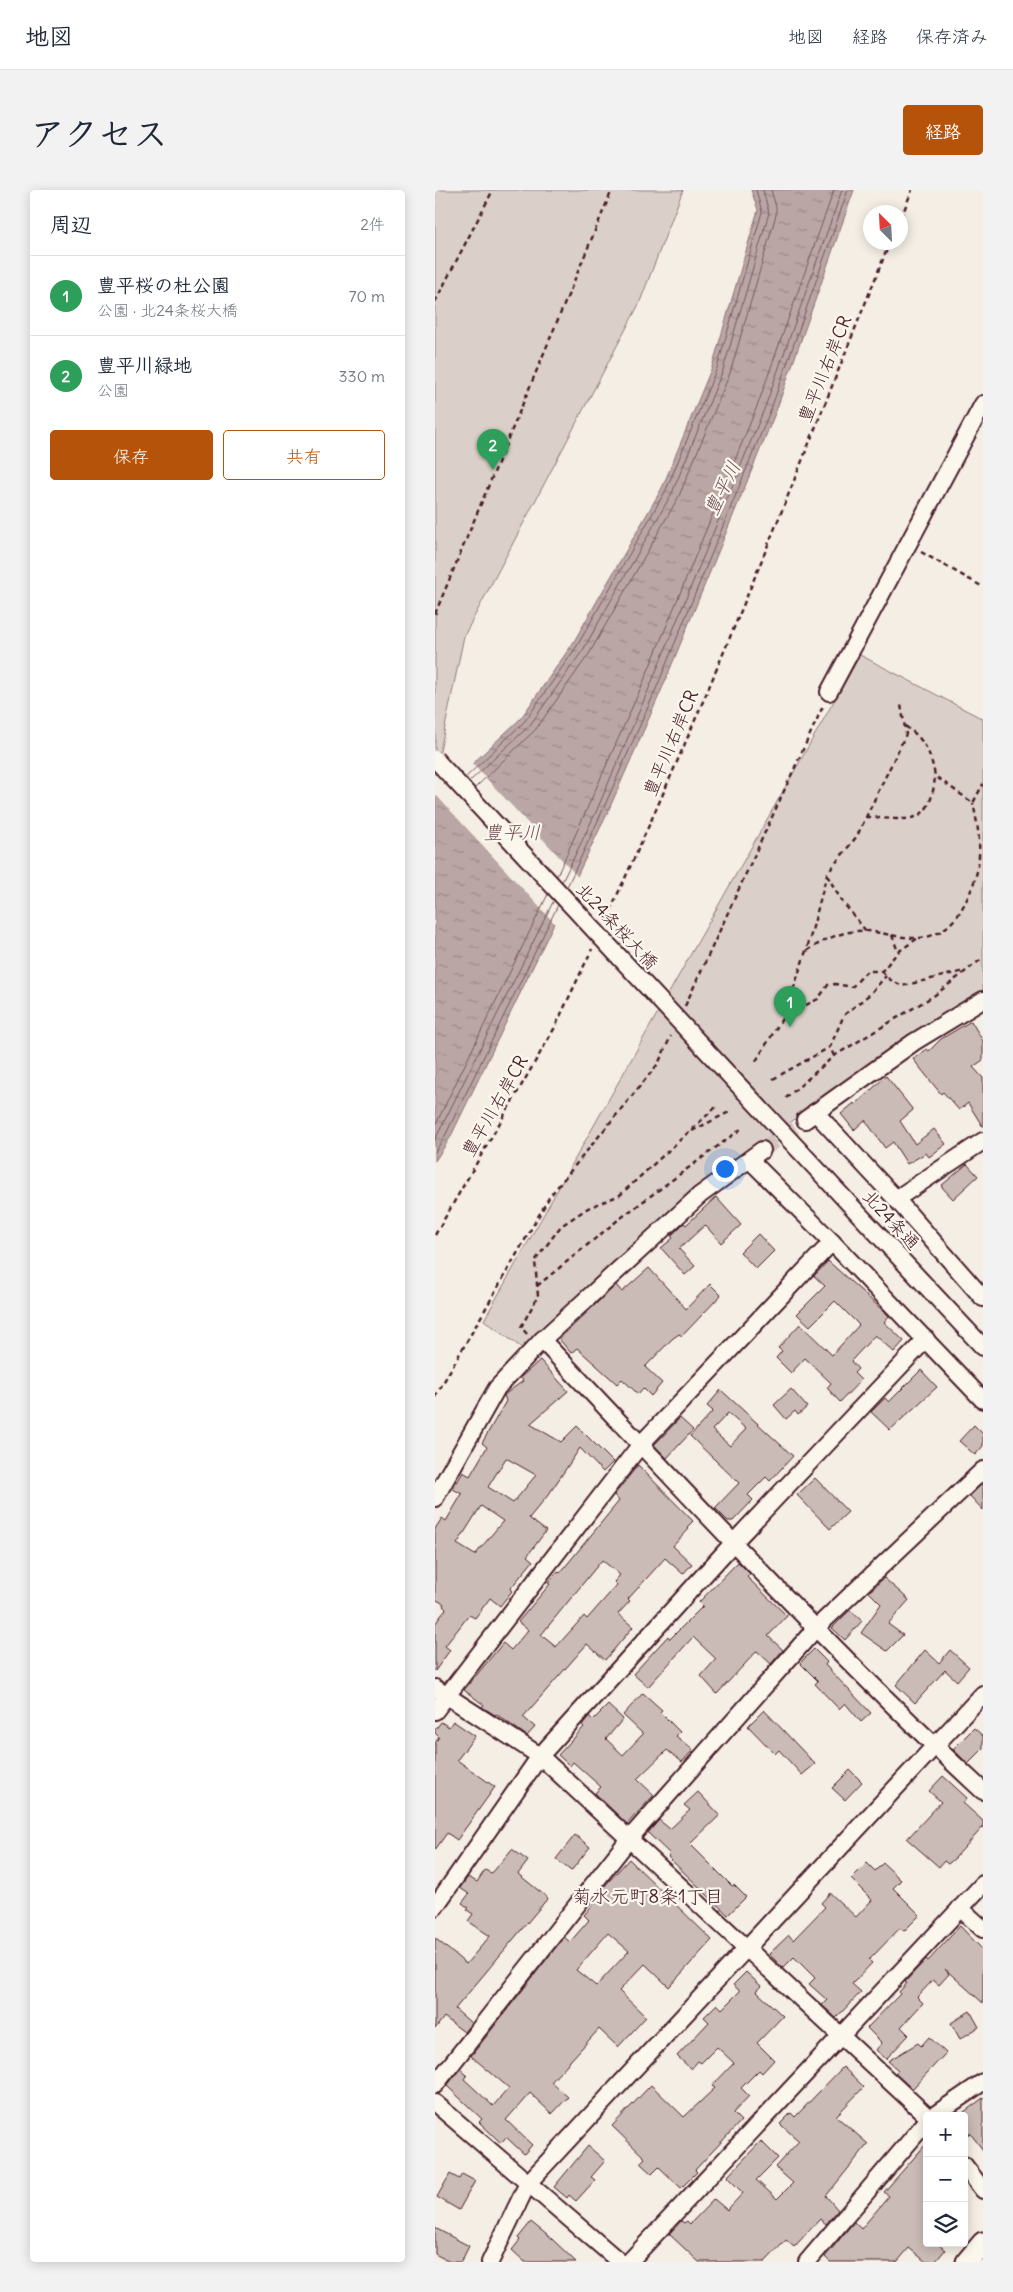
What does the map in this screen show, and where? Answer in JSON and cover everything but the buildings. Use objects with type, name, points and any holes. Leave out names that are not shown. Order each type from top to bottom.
[{"type":"main road","points":[[967,2262],[983,2243]]},
{"type":"street","points":[[838,684],[908,544],[983,404]]},
{"type":"street","name":"北24条桜大橋","points":[[435,759],[771,1120]]},
{"type":"street","points":[[981,1005],[914,1042],[810,1116],[896,1199],[981,1293]]},
{"type":"street","name":"北24条通","points":[[771,1120],[983,1347]]},
{"type":"street","points":[[896,1199],[983,1141]]},
{"type":"street","points":[[435,1498],[497,1388],[539,1343],[700,1195],[762,1150]]},
{"type":"street","points":[[749,1160],[832,1242],[983,1400]]},
{"type":"street","points":[[435,1711],[440,1692],[641,1444],[832,1242]]},
{"type":"street","points":[[435,1907],[540,1756],[734,1542],[926,1339]]},
{"type":"street","points":[[539,1343],[641,1444],[816,1628],[934,1746],[983,1791]]},
{"type":"street","points":[[435,2085],[629,1839],[816,1628],[983,1470]]},
{"type":"street","points":[[440,1692],[540,1756],[923,2112]]},
{"type":"street","points":[[490,2262],[528,2183],[983,1694]]},
{"type":"street","points":[[629,2262],[983,1884]]},
{"type":"street","points":[[960,1908],[983,1930]]},
{"type":"street","points":[[939,2112],[983,2082]]},
{"type":"street","points":[[435,2103],[620,2262]]},
{"type":"street","points":[[807,2262],[923,2126]]},
{"type":"street","points":[[968,2170],[983,2190]]},
{"type":"path","points":[[435,302],[493,190]]},
{"type":"path","points":[[435,614],[612,190]]},
{"type":"path","points":[[906,205],[912,190]]},
{"type":"path","name":"豊平川右岸CR","points":[[604,924],[645,836],[714,675],[887,250]]},
{"type":"path","points":[[908,544],[983,587]]},
{"type":"path","points":[[683,1010],[838,684]]},
{"type":"path","points":[[756,1061],[788,1008],[827,874],[857,836],[906,734],[901,705]]},
{"type":"path","points":[[865,817],[910,819],[920,816],[928,808],[933,797],[935,776],[928,748],[917,734],[905,726]]},
{"type":"path","points":[[935,776],[973,802]]},
{"type":"path","points":[[806,951],[821,942],[843,933],[866,931],[918,938],[934,935],[949,927],[967,904],[978,884],[982,869],[978,824],[973,802],[983,784]]},
{"type":"path","points":[[827,874],[841,900],[866,931]]},
{"type":"path","points":[[892,936],[898,952]]},
{"type":"path","points":[[788,1008],[806,1005],[819,999],[827,985],[835,984],[851,987],[867,971],[882,971],[898,952],[918,938]]},
{"type":"path","name":"豊平川右岸CR","points":[[435,1235],[553,1029],[595,941]]},
{"type":"path","points":[[786,1098],[834,1056],[935,995],[983,958]]},
{"type":"path","points":[[882,971],[886,976],[902,986],[964,971]]},
{"type":"path","points":[[773,1079],[830,1047],[844,1015],[870,994],[886,976]]},
{"type":"path","points":[[435,1397],[550,1196],[658,1064],[675,1028]]},
{"type":"path","points":[[830,1047],[834,1056]]},
{"type":"path","points":[[539,1343],[521,1327],[538,1296],[535,1261],[561,1226],[587,1208],[620,1195],[716,1107]]},
{"type":"path","points":[[690,1132],[731,1111]]},
{"type":"path","points":[[537,1286],[618,1220],[741,1129]]},
{"type":"shaded area","points":[[435,190],[683,190],[639,304],[464,636],[435,775]]},
{"type":"shaded area","points":[[860,655],[983,719],[983,991],[691,1190],[522,1348],[484,1320]]},
{"type":"water","name":"豊平川","points":[[751,190],[854,190],[776,411],[661,691],[606,816],[450,1138],[435,1161],[435,799],[521,718],[573,643],[662,488],[712,367],[758,210]]},
{"type":"pier","points":[[471,762],[579,878],[557,926],[436,795]]},
{"type":"tunnel","points":[[762,1150],[805,1120]]},
{"type":"place","name":"豊平川緑地","points":[[493,470]]},
{"type":"place","name":"豊平桜の杜公園","points":[[790,1027]]},
{"type":"district","name":"菊水元町8条1丁目","points":[[648,1896]]}]
